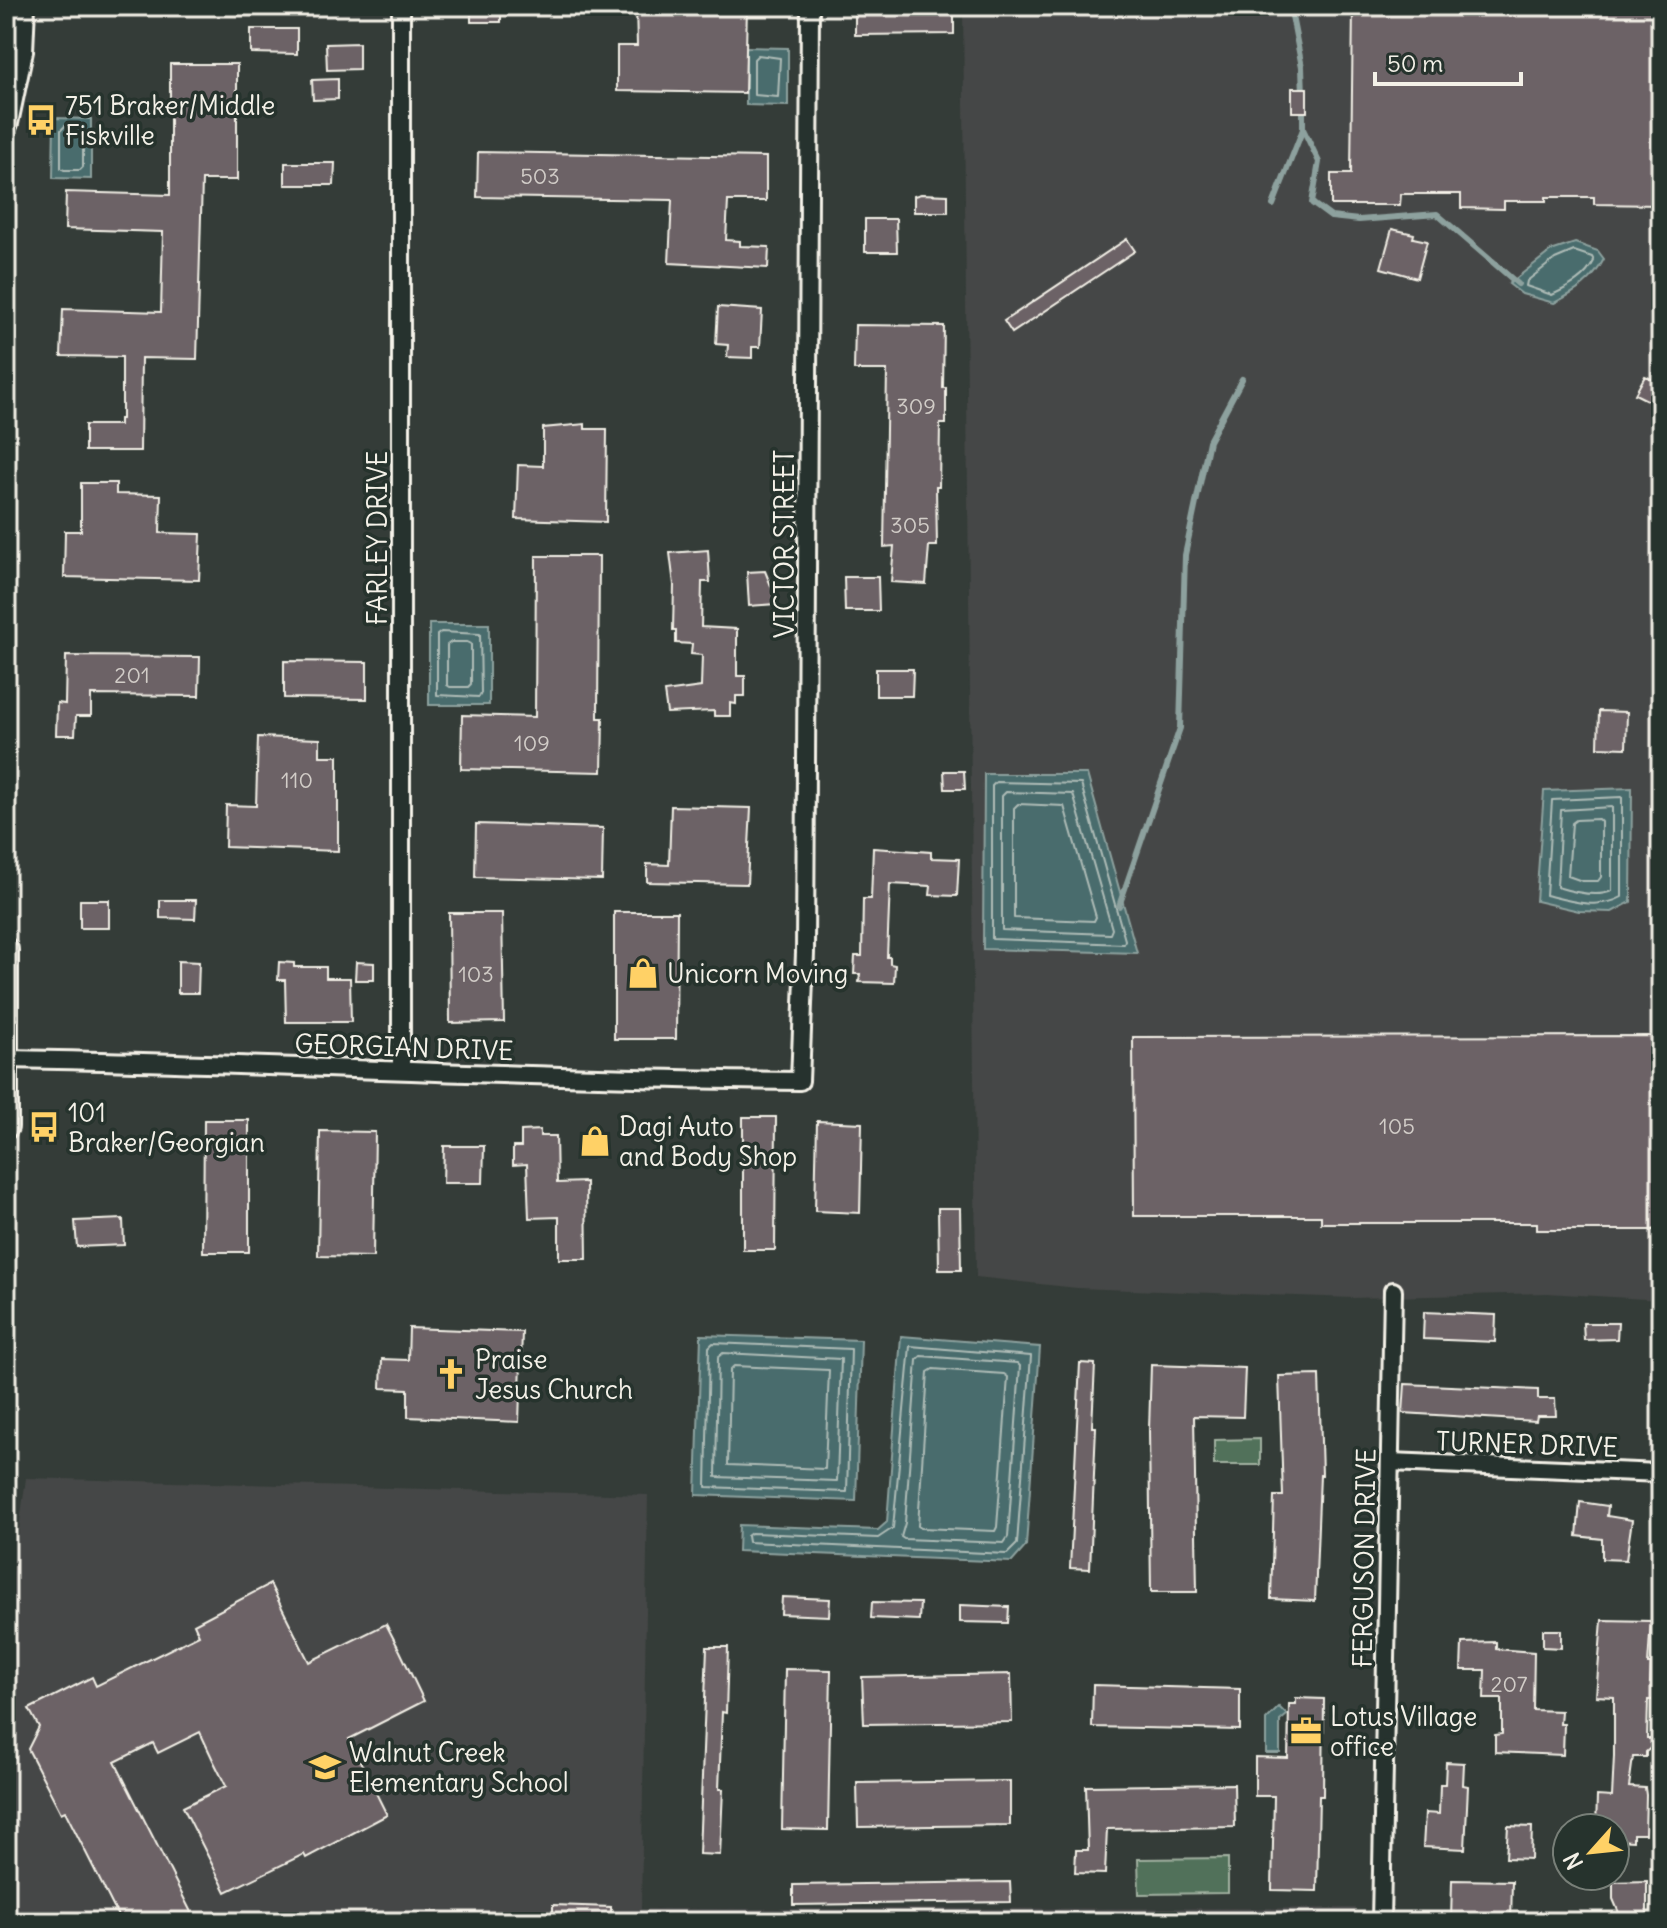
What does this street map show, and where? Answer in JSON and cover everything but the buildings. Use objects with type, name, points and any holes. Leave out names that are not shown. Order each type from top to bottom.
[{"type":"main road","points":[[6,123],[21,51],[23,6]]},
{"type":"main road","points":[[6,950],[6,1127]]},
{"type":"street","name":"FARLEY DRIVE","points":[[401,6],[401,1069]]},
{"type":"street","name":"VICTOR STREET","points":[[800,1081],[805,953],[810,6]]},
{"type":"street","name":"GEORGIAN DRIVE","points":[[7,1059],[401,1069],[641,1080],[800,1081]]},
{"type":"street","name":"FERGUSON DRIVE","points":[[1381,1922],[1393,1291]]},
{"type":"street","name":"TURNER DRIVE","points":[[1390,1462],[1661,1473]]},
{"type":"shaded area","points":[[963,6],[1661,6],[1661,1300],[1547,1293],[1353,1298],[1077,1288],[976,1277]]},
{"type":"shaded area","name":"Walnut Creek Elementary School","points":[[26,1478],[648,1495],[641,1909],[1355,1908],[1355,1922],[6,1922],[6,1624]]},
{"type":"green space","points":[[1260,1439],[1260,1465],[1214,1465],[1214,1440]]},
{"type":"green space","points":[[1228,1858],[1228,1893],[1139,1894],[1138,1859]]},
{"type":"green space","points":[[462,1915],[530,1915],[530,1922],[462,1922]]},
{"type":"water","points":[[746,47],[788,48],[788,106],[746,105]]},
{"type":"water","points":[[54,118],[91,119],[91,179],[53,178]]},
{"type":"water","points":[[1575,243],[1598,251],[1604,259],[1589,280],[1570,295],[1554,303],[1522,294],[1509,284],[1551,251]]},
{"type":"water","points":[[429,624],[489,624],[489,705],[429,705]]},
{"type":"water","points":[[984,774],[1087,774],[1137,953],[983,949]]},
{"type":"water","points":[[1632,788],[1631,902],[1612,912],[1579,911],[1536,901],[1544,791]]},
{"type":"water","points":[[701,1335],[861,1340],[856,1501],[696,1495]]},
{"type":"water","points":[[901,1336],[1040,1347],[1026,1546],[1012,1562],[738,1551],[739,1525],[878,1530],[887,1522]]},
{"type":"water","points":[[1279,1707],[1287,1715],[1280,1721],[1280,1753],[1266,1753],[1266,1720]]},
{"type":"waterway","points":[[1290,6],[1302,67],[1303,95]]},
{"type":"waterway","points":[[1273,205],[1303,129],[1303,107]]},
{"type":"waterway","points":[[1303,129],[1319,162],[1312,203],[1331,217],[1359,220],[1437,214],[1518,284]]},
{"type":"waterway","points":[[1119,906],[1180,728],[1185,555],[1209,441],[1242,379]]},
{"type":"place","name":"751 Braker/Middle Fiskville","points":[[41,120]]},
{"type":"place","name":"Unicorn Moving","points":[[643,973]]},
{"type":"place","name":"101 Braker/Georgian","points":[[44,1127]]},
{"type":"place","name":"Dagi Auto and Body Shop","points":[[595,1141]]},
{"type":"place","name":"Praise Jesus Church","points":[[451,1374]]},
{"type":"place","name":"Lotus Village office","points":[[1306,1731]]},
{"type":"place","name":"Walnut Creek Elementary School","points":[[325,1767]]}]
